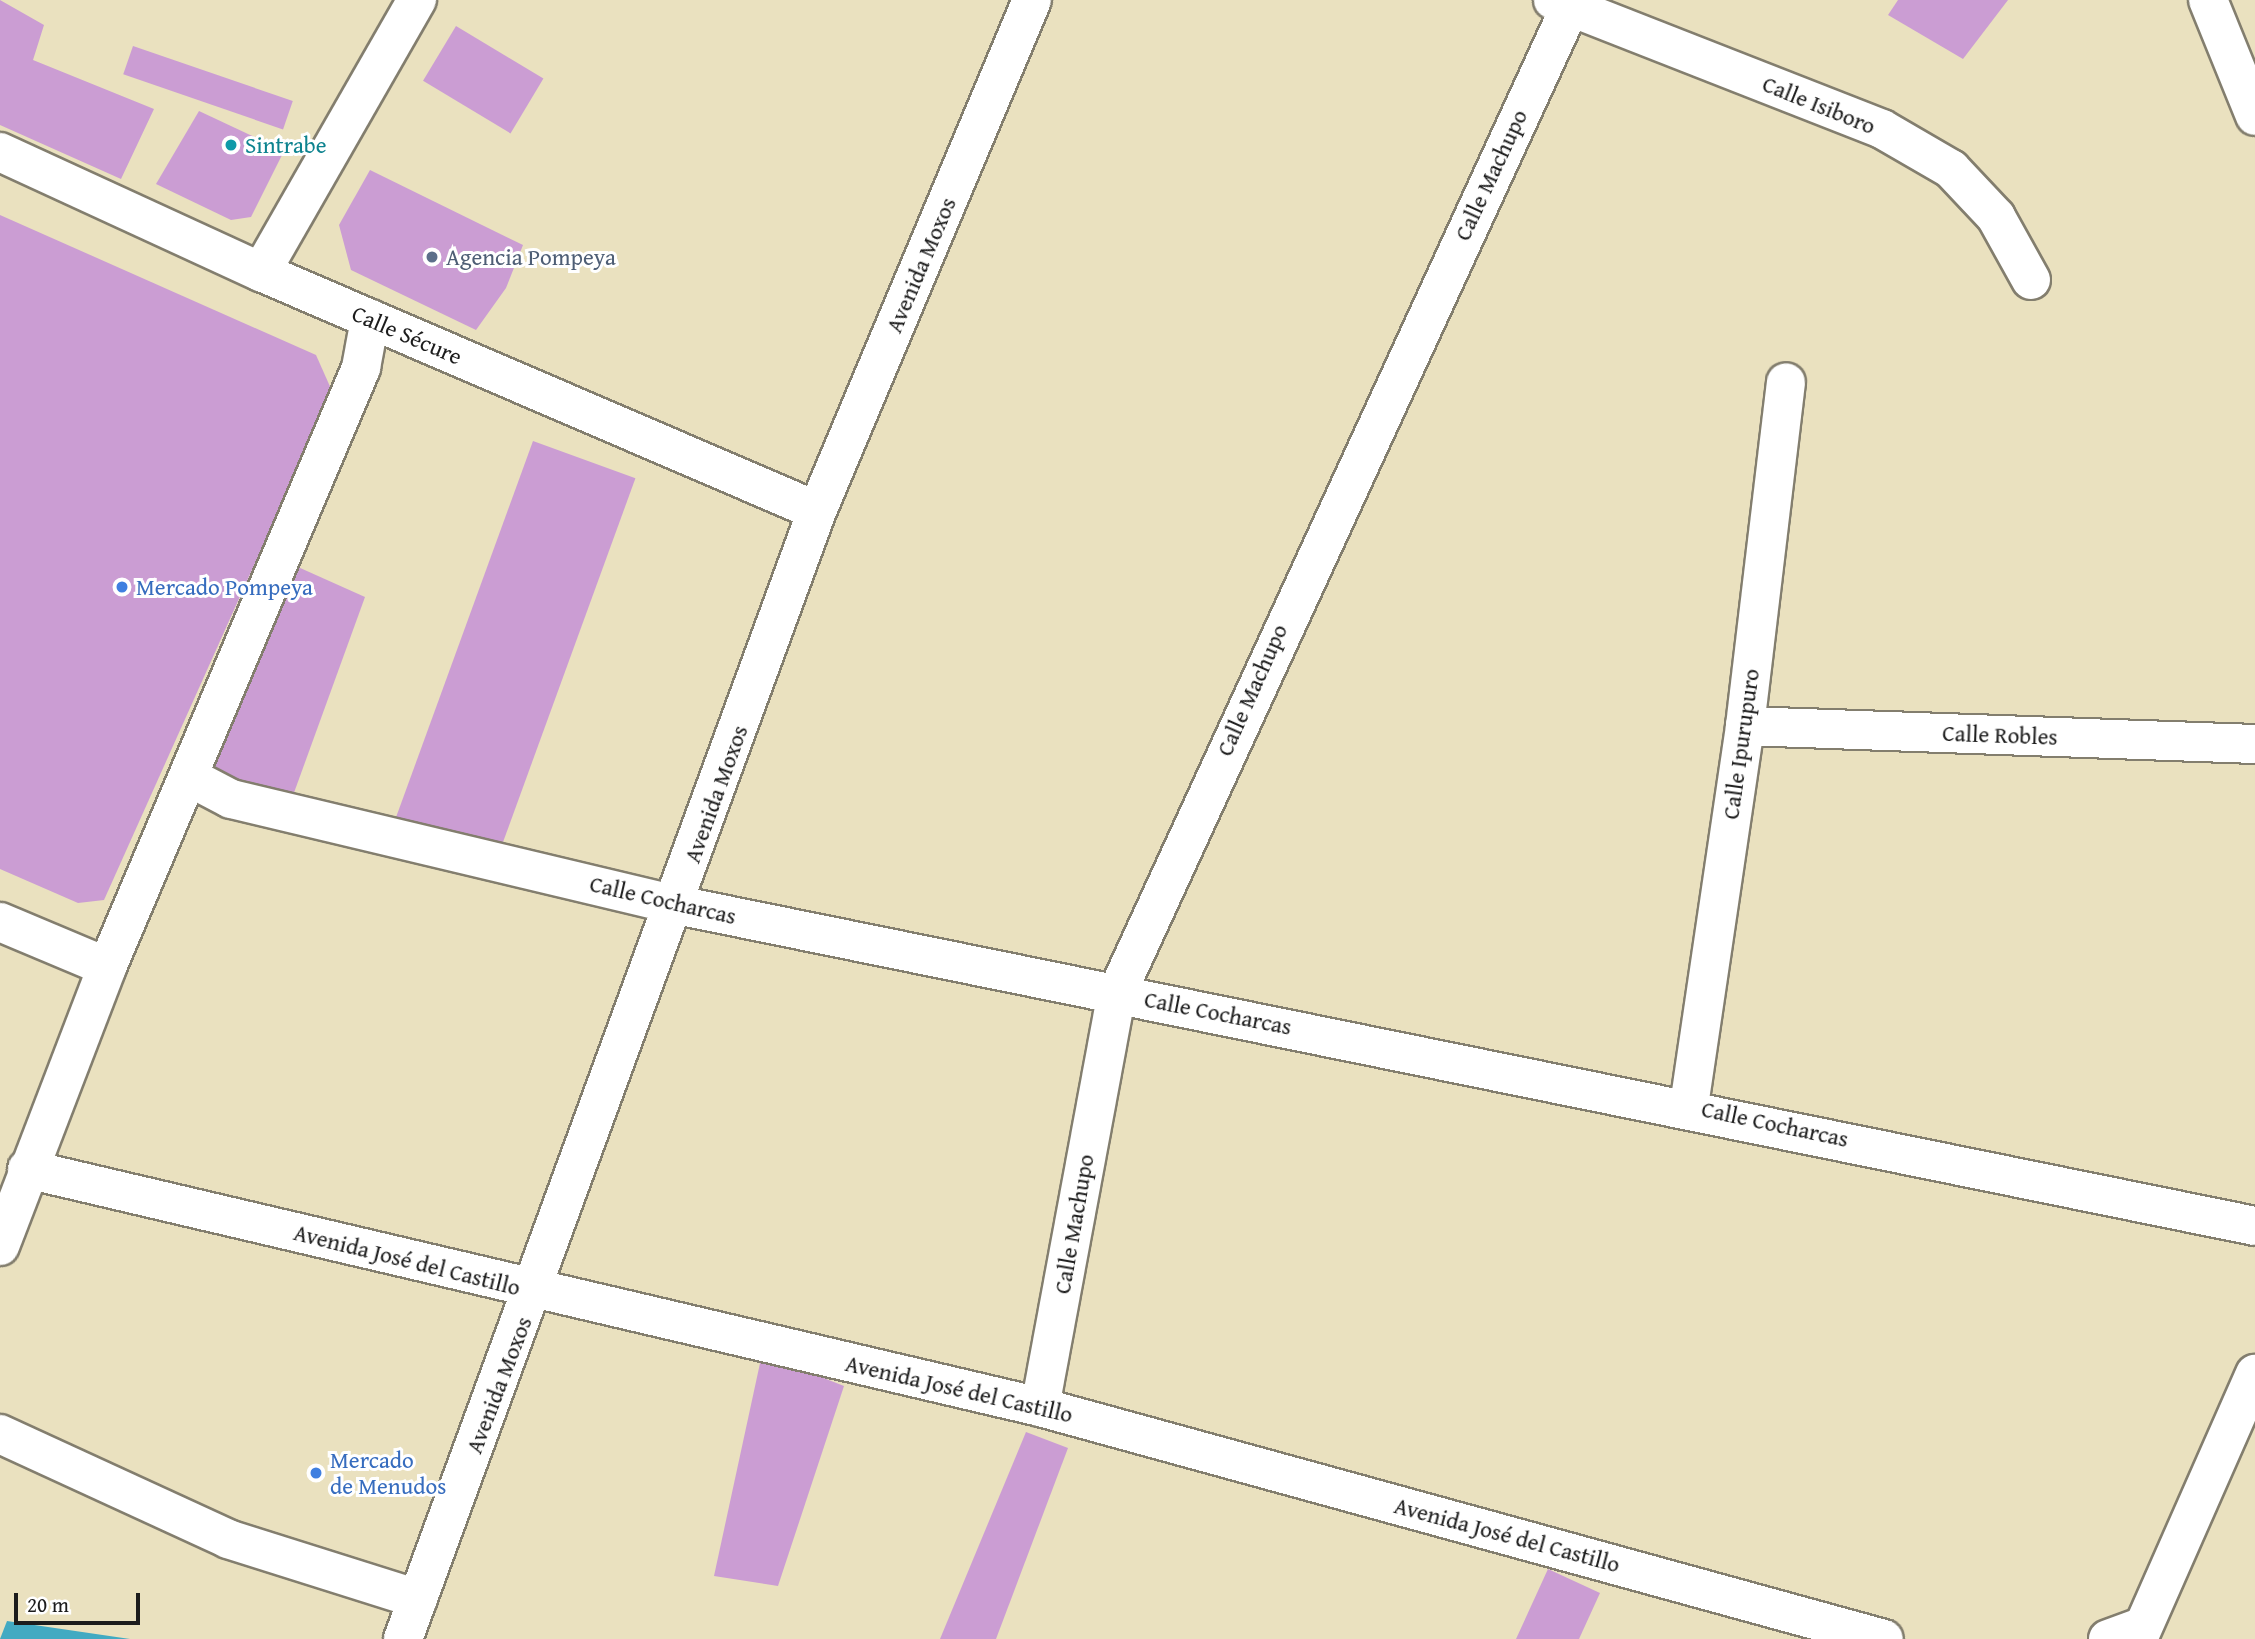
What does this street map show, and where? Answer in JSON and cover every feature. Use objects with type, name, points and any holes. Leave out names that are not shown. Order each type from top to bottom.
[{"type":"street","points":[[261,272],[416,0]]},
{"type":"street","name":"Avenida Moxos","points":[[409,1624],[677,905],[817,511],[1032,0]]},
{"type":"street","points":[[2208,0],[2255,116]]},
{"type":"street","name":"Calle Isiboro","points":[[1561,4],[1882,129],[1951,169],[1996,217],[2031,280]]},
{"type":"street","name":"Calle Machupo","points":[[1040,1407],[1116,993],[1561,4]]},
{"type":"street","name":"Calle Sécure","points":[[0,152],[261,272],[817,511]]},
{"type":"street","points":[[0,1245],[27,1168],[107,967],[362,368],[370,319]]},
{"type":"street","name":"Calle Ipurupuro","points":[[1689,1106],[1745,726],[1786,382]]},
{"type":"street","name":"Calle Robles","points":[[1745,726],[2255,744]]},
{"type":"street","name":"Calle Cocharcas","points":[[189,776],[231,799],[677,905],[1689,1106],[2255,1226]]},
{"type":"street","points":[[0,922],[107,967]]},
{"type":"street","name":"Avenida José del Castillo","points":[[27,1168],[534,1290],[1040,1407],[1884,1639]]},
{"type":"street","points":[[2108,1639],[2141,1632],[2255,1374]]},
{"type":"street","points":[[0,1434],[409,1624]]},
{"type":"water","points":[[7,1621],[130,1639],[0,1639]]},
{"type":"building","points":[[0,0],[44,25],[33,60],[154,109],[121,179],[0,125]]},
{"type":"building","points":[[1898,0],[2008,0],[1963,59],[1888,15]]},
{"type":"building","points":[[456,26],[543,79],[510,133],[423,81]]},
{"type":"building","points":[[133,46],[293,101],[283,129],[123,74]]},
{"type":"building","points":[[199,111],[284,151],[251,217],[231,220],[156,184]]},
{"type":"building","name":"Agencia Pompeya","points":[[370,170],[523,245],[506,288],[476,330],[351,270],[339,225]]},
{"type":"building","name":"Mercado Pompeya","points":[[0,215],[316,355],[332,391],[104,900],[78,903],[0,869]]},
{"type":"building","points":[[533,441],[635,478],[497,859],[394,822]]},
{"type":"building","points":[[289,563],[365,597],[287,812],[200,773]]},
{"type":"building","points":[[762,1354],[844,1386],[778,1586],[714,1576]]},
{"type":"building","points":[[1026,1432],[1068,1448],[996,1639],[940,1639]]},
{"type":"building","points":[[1548,1569],[1600,1593],[1579,1639],[1516,1639]]},
{"type":"place","name":"Sintrabe","points":[[231,145]]},
{"type":"place","name":"Agencia Pompeya","points":[[432,257]]},
{"type":"place","name":"Mercado Pompeya","points":[[122,587]]},
{"type":"place","name":"Mercado de Menudos","points":[[316,1473]]}]
